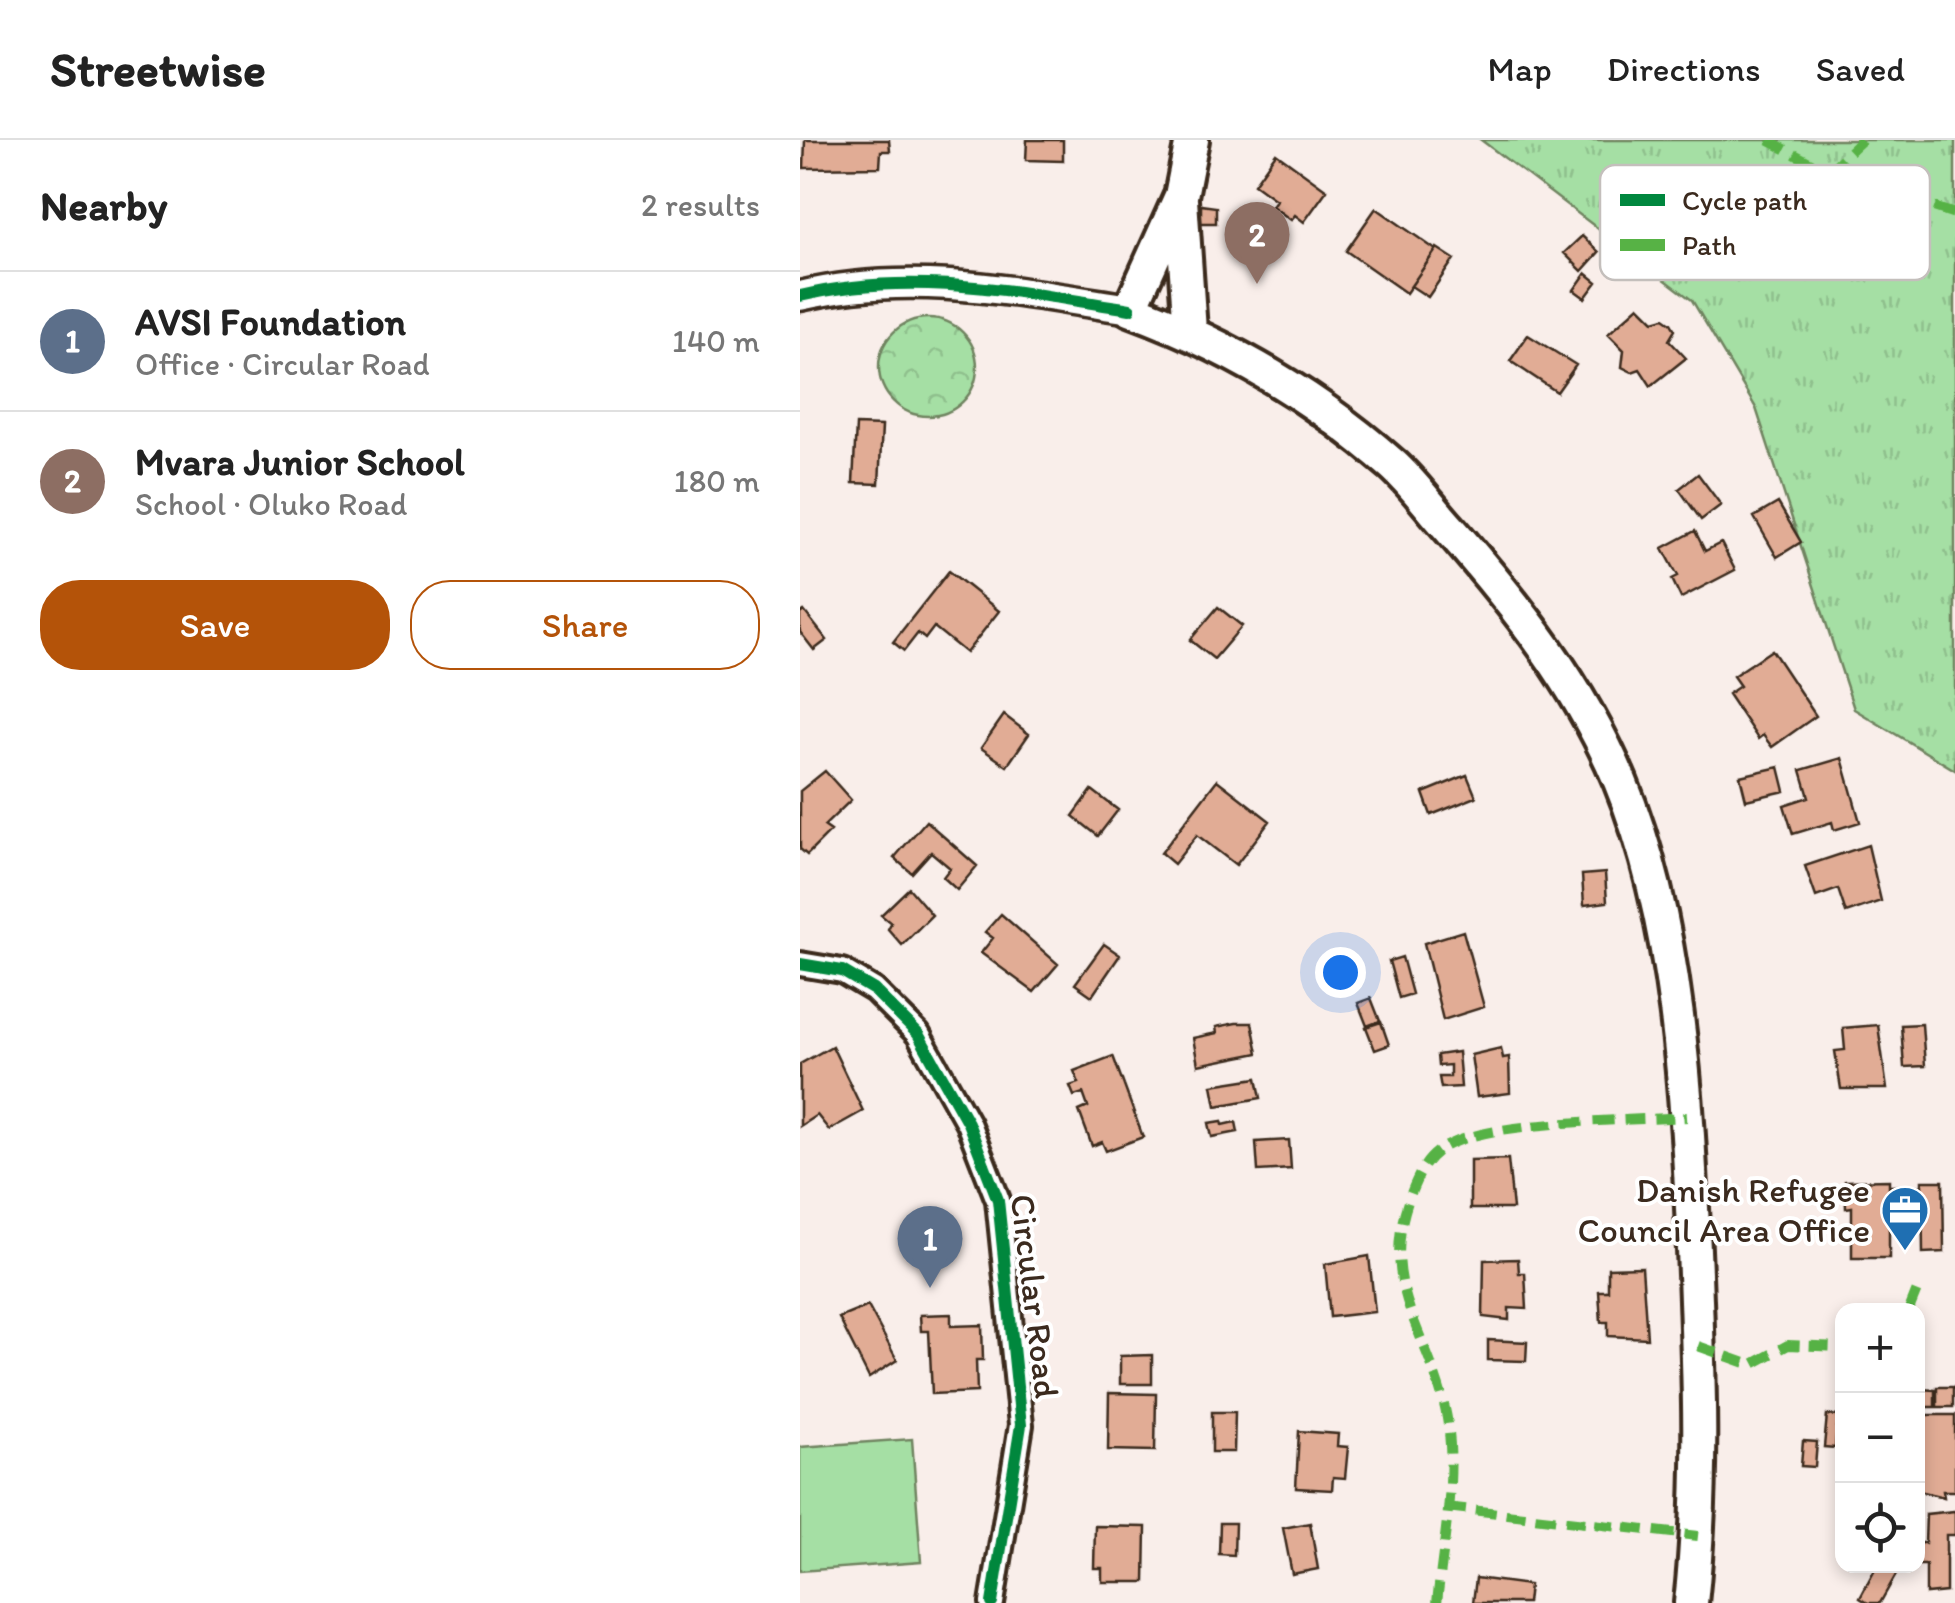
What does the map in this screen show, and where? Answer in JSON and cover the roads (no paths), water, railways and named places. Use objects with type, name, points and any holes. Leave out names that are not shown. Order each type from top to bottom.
[{"type":"main road","points":[[1192,140],[1180,196],[1130,309],[1190,331],[1279,380],[1393,466],[1541,639],[1583,705],[1621,784],[1649,876],[1673,993],[1688,1117],[1702,1456],[1691,1603]]},
{"type":"main road","points":[[1180,196],[1190,331]]},
{"type":"street","points":[[800,296],[871,282],[966,283],[1130,309]]},
{"type":"street","name":"Circular Road","points":[[800,964],[842,971],[874,990],[918,1034],[968,1123],[998,1200],[1021,1425],[992,1603]]},
{"type":"place","name":"Mvara Junior School","points":[[1257,284]]},
{"type":"place","name":"Danish Refugee Council Area Office","points":[[1905,1252]]},
{"type":"place","name":"AVSI Foundation","points":[[930,1288]]}]
